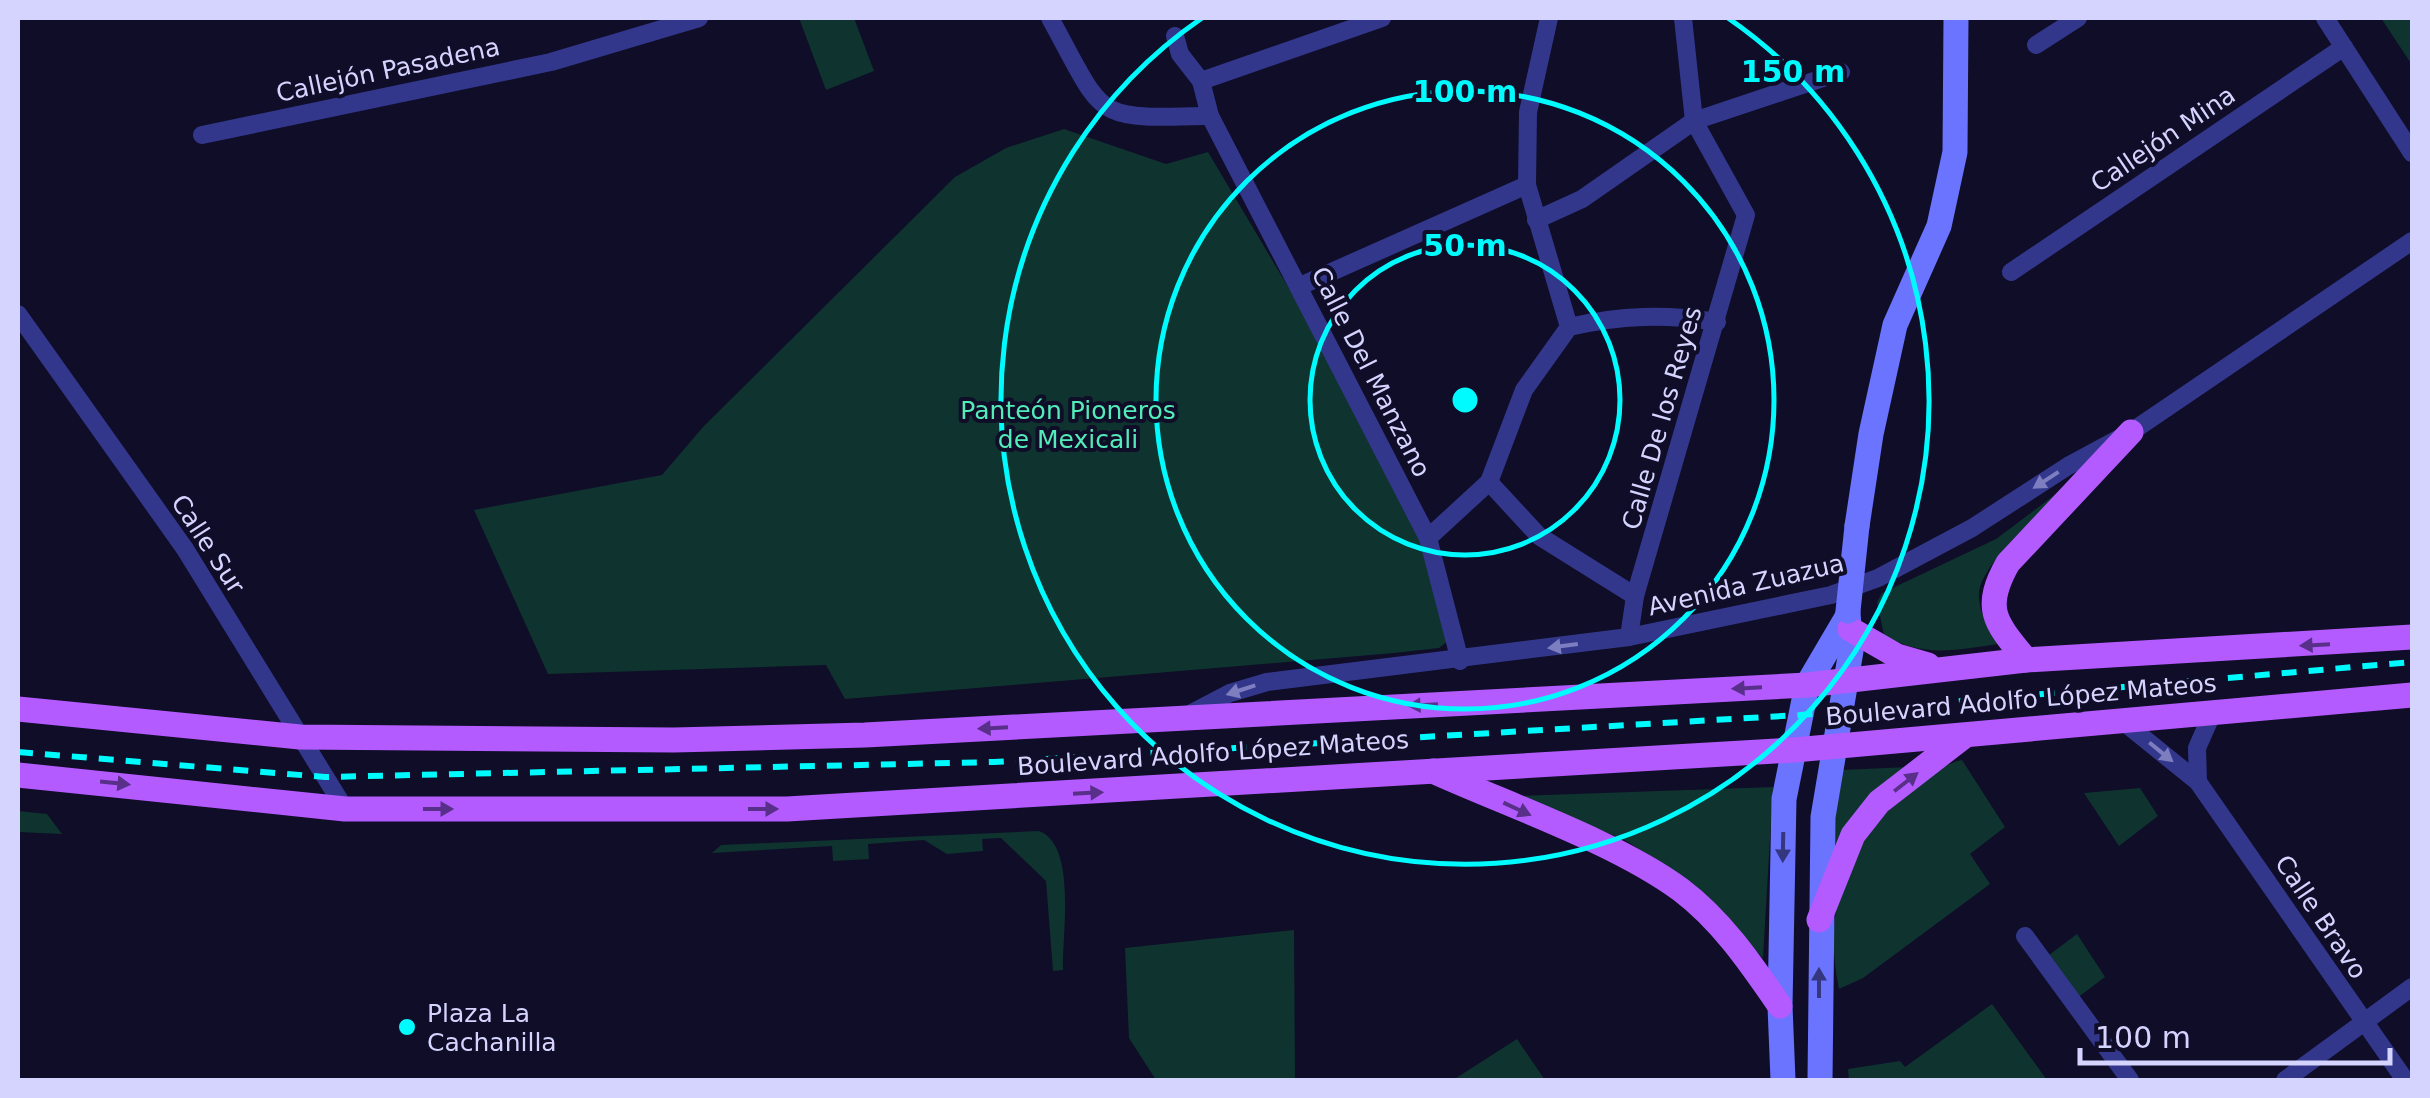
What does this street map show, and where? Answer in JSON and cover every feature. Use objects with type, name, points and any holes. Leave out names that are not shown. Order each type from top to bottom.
[{"type":"main road","points":[[1820,1080],[1818,920],[1823,818],[1846,680],[1857,526],[1871,434],[1895,325],[1939,226],[1955,152],[1956,18]]},
{"type":"main road","points":[[2026,660],[2002,630],[1992,607],[1995,586],[2008,563],[2131,432]]},
{"type":"main road","points":[[1848,619],[1896,656],[1942,670]]},
{"type":"main road","points":[[1784,1080],[1780,1006],[1784,800],[1807,684],[1848,619]]},
{"type":"main road","name":"Boulevard Adolfo López Mateos","points":[[18,709],[300,736],[674,740],[1182,718],[1807,684],[2026,660],[2412,636]]},
{"type":"main road","name":"Boulevard Adolfo López Mateos","points":[[18,775],[345,809],[879,806],[1428,768],[1794,750],[2412,695]]},
{"type":"main road","points":[[1818,920],[1853,835],[1879,802],[1964,736]]},
{"type":"main road","points":[[1428,768],[1616,852],[1680,889],[1712,917],[1780,1006]]},
{"type":"street","name":"Callejón Pasadena","points":[[202,135],[551,62],[699,18]]},
{"type":"street","points":[[1050,18],[1091,92],[1112,114],[1210,116]]},
{"type":"street","points":[[1201,82],[1325,26],[1382,18]]},
{"type":"street","points":[[1549,18],[1528,112],[1527,185],[1570,327]]},
{"type":"street","points":[[1684,18],[1694,121]]},
{"type":"street","points":[[2036,45],[2078,18]]},
{"type":"street","points":[[2325,18],[2412,153]]},
{"type":"street","name":"Calle Del Manzano","points":[[1175,36],[1180,54],[1201,82],[1210,116],[1428,538],[1460,661]]},
{"type":"street","name":"Callejón Mina","points":[[2011,272],[2344,46]]},
{"type":"street","points":[[1536,220],[1582,200],[1694,121],[1841,72]]},
{"type":"street","name":"Calle De los Reyes","points":[[1630,636],[1635,596],[1746,214],[1694,121]]},
{"type":"street","points":[[1300,286],[1527,185]]},
{"type":"street","name":"Avenida Zuazua","points":[[1182,718],[1230,693],[1268,682],[1460,661],[1630,636],[1830,595],[1878,578],[1972,528],[2068,466],[2131,432],[2412,241]]},
{"type":"street","name":"Calle Sur","points":[[18,314],[185,549],[345,809]]},
{"type":"street","points":[[1428,538],[1488,482],[1524,390],[1570,327],[1608,318],[1664,314],[1717,322]]},
{"type":"street","points":[[1488,482],[1540,536],[1635,596]]},
{"type":"street","points":[[2198,782],[2197,748],[2212,714]]},
{"type":"street","name":"Calle Bravo","points":[[2125,723],[2198,782],[2404,1080]]},
{"type":"street","points":[[2025,936],[2130,1080]]},
{"type":"street","points":[[2285,1080],[2412,987]]},
{"type":"green space","points":[[799,18],[854,18],[874,71],[826,90]]},
{"type":"green space","points":[[2381,18],[2412,18],[2412,65]]},
{"type":"green space","name":"Panteón Pioneros de Mexicali","points":[[1064,129],[1166,164],[1208,152],[1322,344],[1421,539],[1448,641],[1439,648],[1394,653],[845,699],[826,665],[548,674],[474,510],[662,475],[703,427],[955,177],[1006,148]]},
{"type":"green space","points":[[2081,475],[2022,530],[1983,579],[1980,607],[1999,644],[1926,650],[1884,635],[1877,602],[1882,593],[1996,539]]},
{"type":"green space","points":[[1962,760],[2005,827],[1970,854],[1990,884],[1863,978],[1839,989],[1834,931],[1837,904],[1855,855],[1888,811],[1910,791],[1940,768]]},
{"type":"green space","points":[[1909,767],[1826,872],[1841,770]]},
{"type":"green space","points":[[1773,787],[1763,958],[1670,868],[1623,839],[1516,796]]},
{"type":"green space","points":[[2140,788],[2158,816],[2119,846],[2084,793]]},
{"type":"green space","points":[[18,811],[47,814],[62,834],[18,832]]},
{"type":"green space","points":[[1039,831],[1051,840],[1063,872],[1063,970],[1053,971],[1046,881],[1001,838],[982,839],[983,851],[947,854],[924,840],[868,844],[869,859],[833,861],[832,846],[712,853],[721,845]]},
{"type":"green space","points":[[1294,930],[1295,1080],[1156,1080],[1129,1038],[1125,948]]},
{"type":"green space","points":[[2077,934],[2105,977],[2073,1001],[2045,958]]},
{"type":"green space","points":[[1992,1004],[2047,1080],[1849,1080],[1848,1069],[1900,1061],[1905,1067]]},
{"type":"green space","points":[[1517,1039],[1545,1080],[1453,1080]]},
{"type":"railway","points":[[18,752],[325,777],[994,762],[1800,715],[2412,662]]},
{"type":"place","name":"Plaza La Cachanilla","points":[[407,1027]]}]
